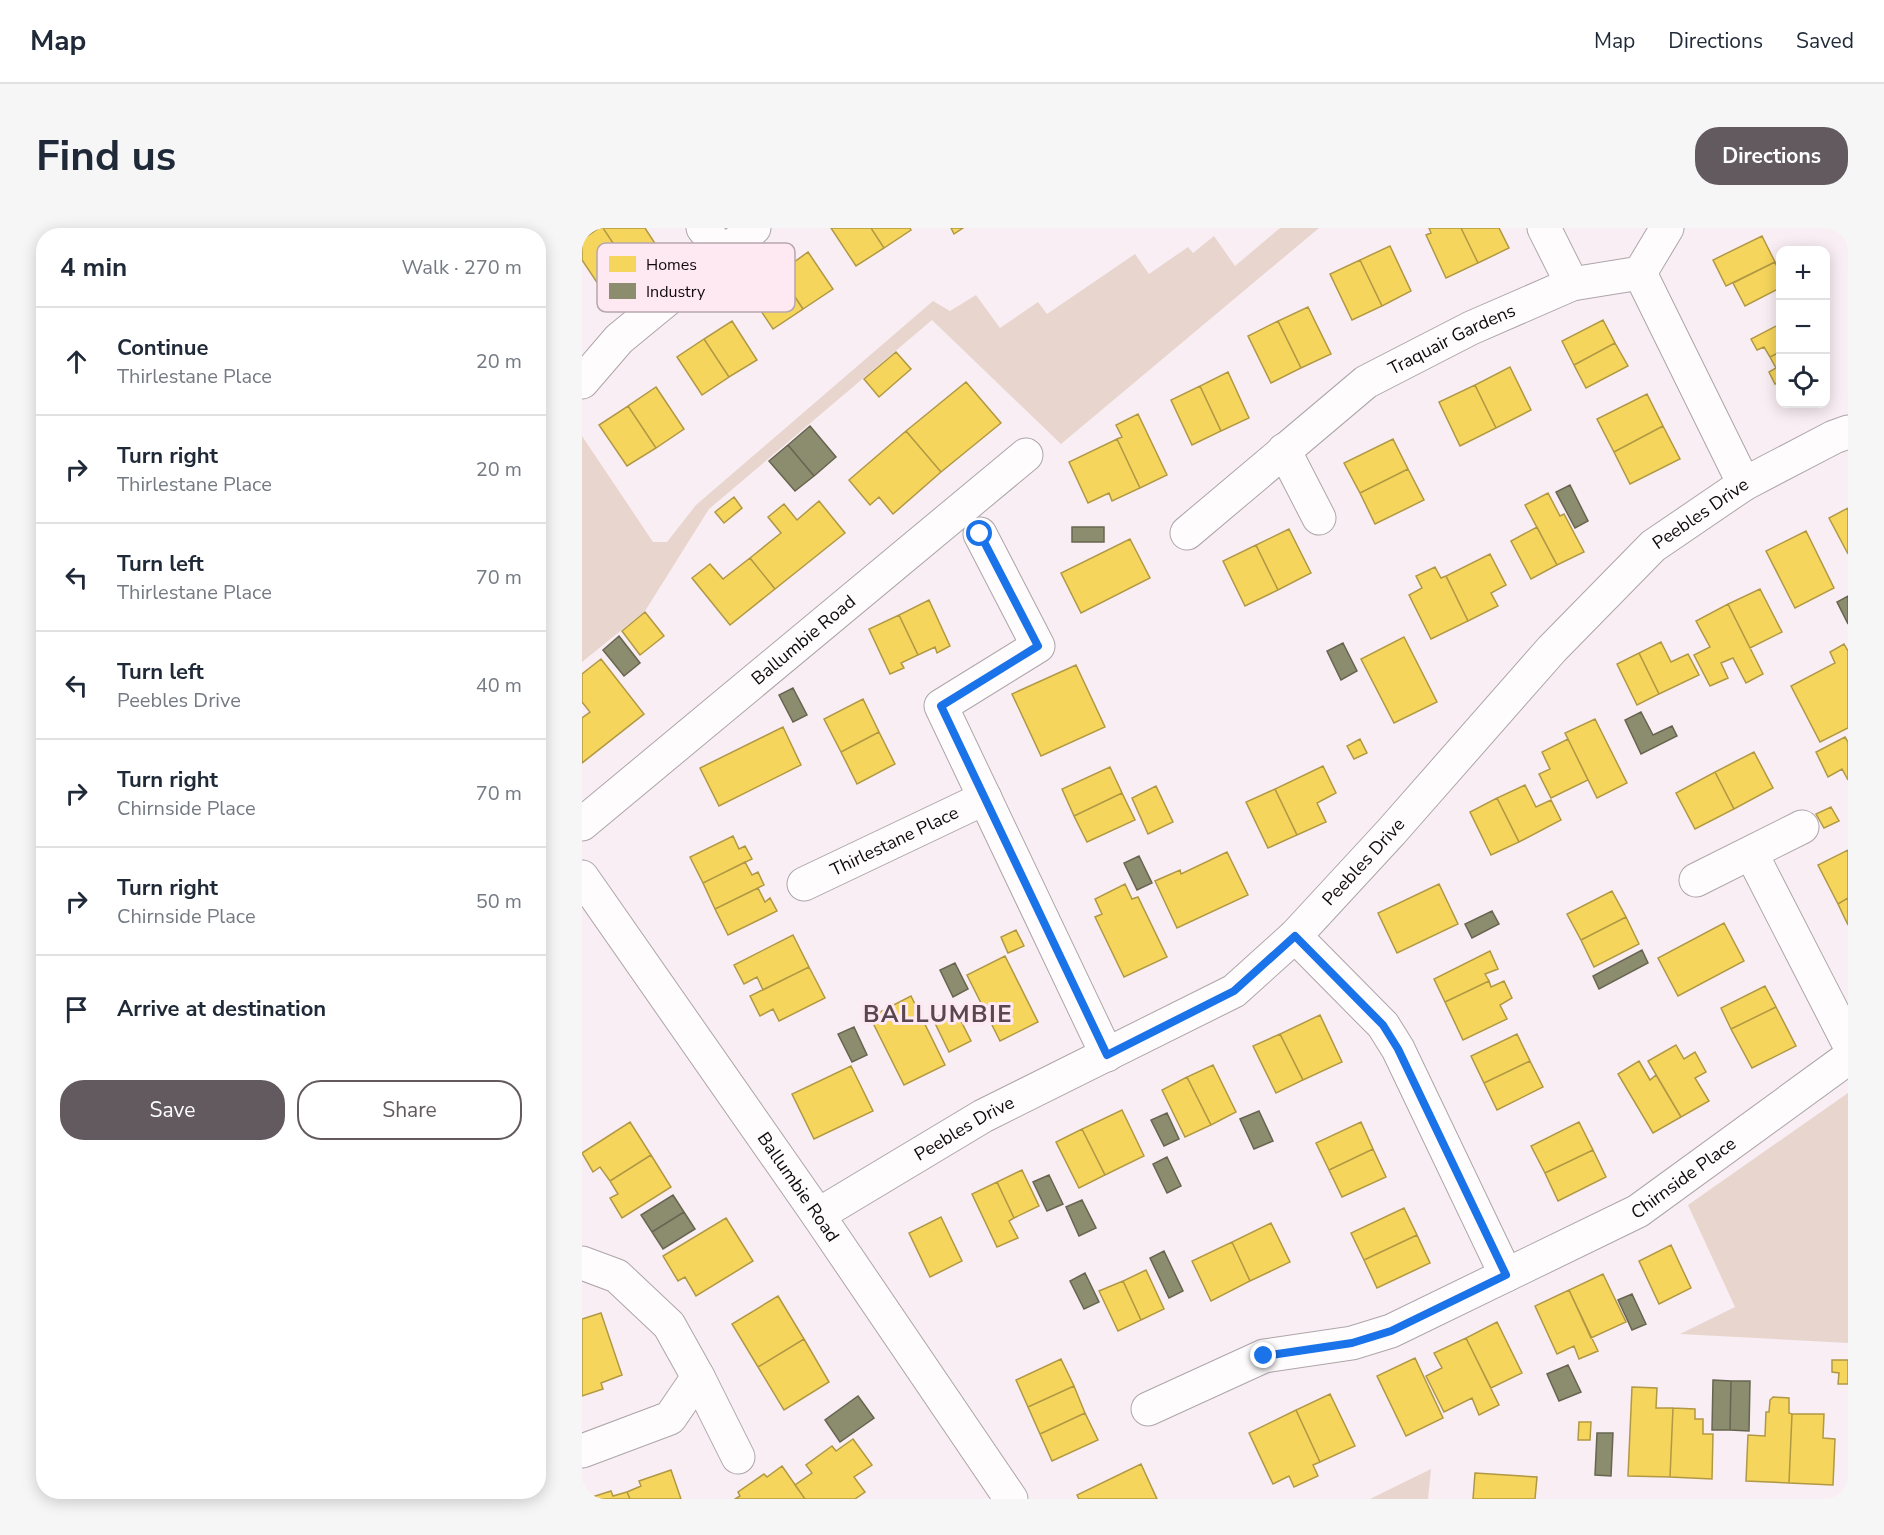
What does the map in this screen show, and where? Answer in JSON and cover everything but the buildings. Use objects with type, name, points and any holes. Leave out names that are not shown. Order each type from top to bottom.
[{"type":"street","points":[[713,240],[754,228]]},
{"type":"street","points":[[1544,228],[1572,284]]},
{"type":"street","points":[[1667,228],[1640,273],[1744,483]]},
{"type":"street","name":"Traquair Gardens","points":[[1187,533],[1366,382],[1471,328],[1572,284],[1640,273]]},
{"type":"street","points":[[582,382],[645,312]]},
{"type":"street","name":"Peebles Drive","points":[[818,1215],[983,1116],[1234,991],[1295,936],[1392,831],[1552,649],[1653,546],[1744,483],[1848,432]]},
{"type":"street","points":[[1284,450],[1319,518]]},
{"type":"street","name":"Ballumbie Road","points":[[582,824],[1026,455]]},
{"type":"street","points":[[980,534],[1038,646],[941,706],[1107,1055]]},
{"type":"street","name":"Thirlestane Place","points":[[804,884],[985,798]]},
{"type":"street","points":[[1696,880],[1802,827]]},
{"type":"street","points":[[1751,853],[1848,1042]]},
{"type":"street","name":"Ballumbie Road","points":[[587,895],[818,1215],[1011,1499]]},
{"type":"street","points":[[1295,936],[1383,1025],[1398,1049],[1506,1275]]},
{"type":"street","name":"Chirnside Place","points":[[1148,1409],[1264,1356],[1352,1343],[1391,1331],[1638,1211],[1848,1058]]},
{"type":"street","points":[[582,1263],[617,1276],[669,1324],[738,1457]]},
{"type":"street","points":[[582,1451],[670,1418],[698,1377]]},
{"type":"shaded area","points":[[1280,228],[1319,228],[1061,444],[932,320],[709,509],[645,611],[582,662],[582,436],[653,542],[667,542],[696,505],[933,301],[950,311],[976,295],[1000,328],[1038,302],[1047,314],[1135,254],[1149,274],[1188,247],[1193,253],[1214,236],[1235,266]]},
{"type":"shaded area","points":[[1848,1093],[1848,1343],[1680,1334],[1735,1307],[1688,1205]]},
{"type":"shaded area","points":[[1431,1469],[1428,1499],[1370,1499]]},
{"type":"district","name":"BALLUMBIE","points":[[938,1014]]},
{"type":"route","points":[[980,534],[1038,646],[941,706],[1107,1055],[1234,991],[1295,936],[1383,1025],[1398,1049],[1506,1275],[1391,1331],[1352,1343],[1264,1356]]}]
